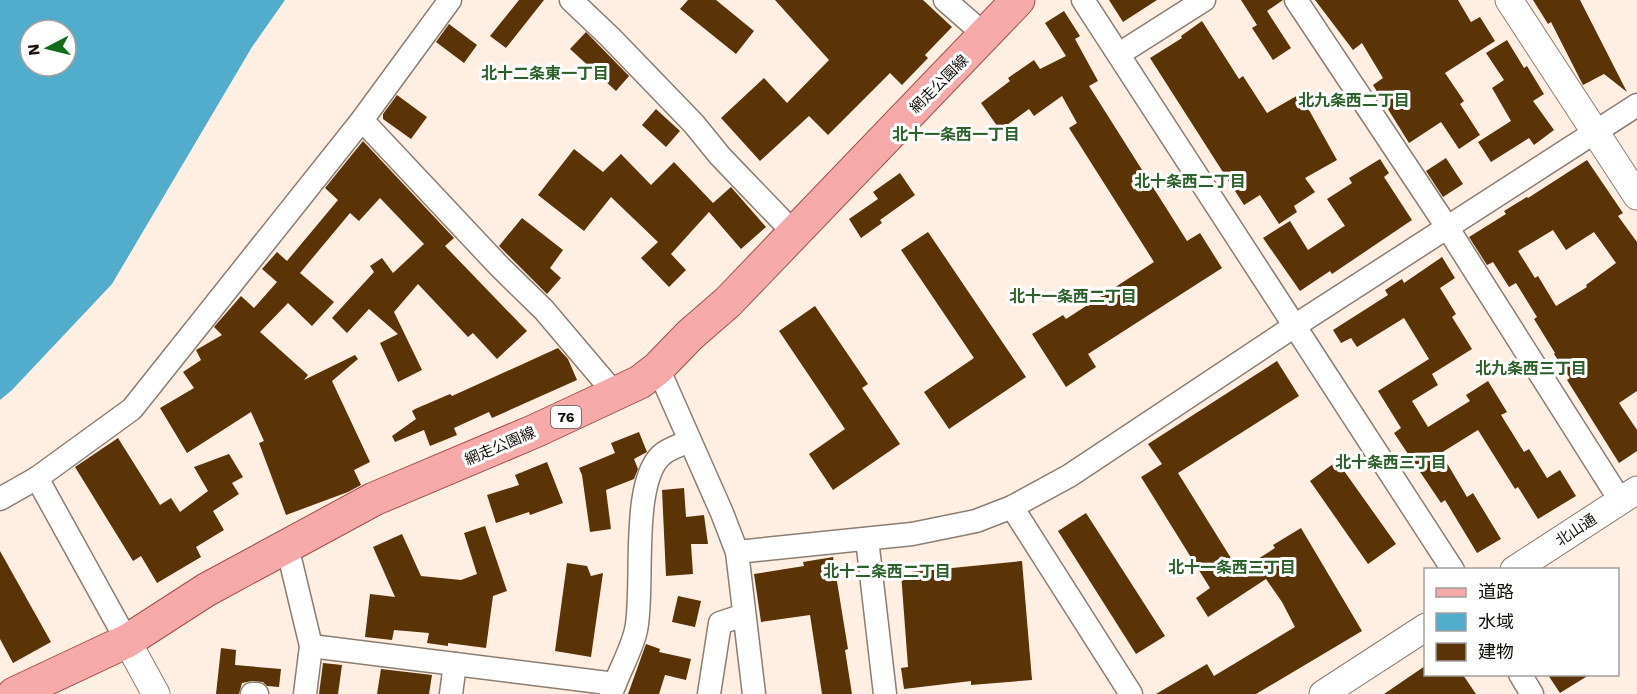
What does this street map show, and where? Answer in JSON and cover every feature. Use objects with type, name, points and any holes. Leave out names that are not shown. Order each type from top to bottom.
[{"type":"main road","name":"網走公園線","points":[[14,694],[127,641],[206,590],[374,500],[640,382],[728,302],[986,36],[1018,0]]},
{"type":"street","points":[[0,499],[37,478],[132,409],[362,120],[450,0]]},
{"type":"street","points":[[571,0],[694,124],[720,156],[794,234]]},
{"type":"street","points":[[945,0],[986,36]]},
{"type":"street","points":[[1083,0],[1452,568]]},
{"type":"street","points":[[1119,54],[1204,0]]},
{"type":"street","points":[[1296,0],[1629,495]]},
{"type":"street","points":[[1509,0],[1637,196]]},
{"type":"street","points":[[737,552],[912,534],[976,520],[1012,507],[1069,476],[1637,105]]},
{"type":"street","points":[[362,120],[500,267],[544,310],[616,394]]},
{"type":"street","points":[[658,368],[737,552],[754,694]]},
{"type":"street","points":[[311,646],[455,664],[613,689],[636,631],[640,603],[639,538],[649,477],[663,453],[689,441]]},
{"type":"street","points":[[37,478],[156,694]]},
{"type":"street","name":"北山通","points":[[1517,568],[1629,495]]},
{"type":"street","points":[[1012,507],[1131,694]]},
{"type":"street","points":[[867,539],[885,694]]},
{"type":"street","points":[[287,546],[311,646],[305,694]]},
{"type":"street","points":[[709,694],[720,623],[744,615]]},
{"type":"street","points":[[1323,694],[1424,628]]},
{"type":"street","points":[[452,694],[455,664]]},
{"type":"water","points":[[0,0],[285,0],[252,47],[112,284],[0,400]]},
{"type":"building","points":[[519,0],[544,0],[506,48],[490,36]]},
{"type":"building","points":[[688,0],[716,0],[754,31],[736,54],[680,9]]},
{"type":"building","points":[[775,0],[923,0],[952,27],[925,55],[928,58],[902,85],[890,73],[828,135],[809,116],[760,161],[721,118],[764,78],[787,103],[829,60]]},
{"type":"building","points":[[1109,0],[1157,0],[1123,22]]},
{"type":"building","points":[[1241,0],[1283,0],[1267,11],[1291,48],[1273,60],[1252,28],[1257,25]]},
{"type":"building","points":[[1315,0],[1458,0],[1471,22],[1480,17],[1495,41],[1445,73],[1464,101],[1460,104],[1480,135],[1459,149],[1441,122],[1409,143],[1373,85],[1383,78],[1362,43],[1353,50]]},
{"type":"building","points":[[1533,0],[1580,0],[1627,92],[1604,74],[1583,85],[1551,22],[1548,24]]},
{"type":"building","points":[[1064,11],[1080,36],[1075,39],[1098,81],[1089,86],[1187,241],[1200,233],[1222,268],[1088,354],[1096,367],[1066,387],[1032,334],[1063,315],[1066,319],[1154,262],[1069,128],[1077,123],[1062,96],[1034,116],[1029,109],[1000,130],[981,103],[1010,81],[1008,78],[1034,60],[1040,69],[1066,56],[1045,23]]},
{"type":"building","points":[[1202,21],[1239,79],[1243,76],[1267,113],[1300,94],[1337,160],[1305,178],[1315,192],[1294,206],[1297,212],[1279,224],[1260,195],[1244,205],[1150,58],[1182,38],[1181,36]]},
{"type":"building","points":[[449,24],[477,45],[464,63],[436,42]]},
{"type":"building","points":[[586,32],[629,76],[616,91],[570,49]]},
{"type":"building","points":[[1507,40],[1524,68],[1527,66],[1544,94],[1533,101],[1554,130],[1534,145],[1529,138],[1491,162],[1478,142],[1511,121],[1492,88],[1504,80],[1486,53]]},
{"type":"building","points":[[397,95],[427,117],[411,139],[383,119],[383,114]]},
{"type":"building","points":[[656,109],[680,131],[666,147],[642,125]]},
{"type":"building","points":[[363,141],[454,238],[445,246],[527,331],[497,359],[473,333],[468,337],[418,284],[394,312],[422,370],[398,382],[380,343],[398,334],[369,309],[347,333],[332,318],[374,272],[370,266],[382,258],[393,273],[424,244],[380,198],[359,221],[350,213],[300,273],[334,302],[312,326],[288,303],[260,332],[308,375],[304,380],[355,355],[358,359],[332,381],[370,462],[354,470],[361,485],[286,515],[259,443],[264,441],[251,412],[187,453],[160,408],[194,388],[183,372],[201,360],[196,350],[222,335],[214,327],[241,296],[254,308],[277,282],[262,269],[277,252],[287,261],[338,200],[325,188]]},
{"type":"building","points":[[574,149],[603,172],[621,154],[651,185],[674,162],[713,203],[731,187],[766,227],[741,249],[709,212],[671,254],[686,270],[669,287],[641,258],[658,242],[611,197],[584,231],[538,195]]},
{"type":"building","points":[[1446,158],[1463,184],[1443,197],[1426,171]]},
{"type":"building","points":[[1380,159],[1389,173],[1384,177],[1412,220],[1332,274],[1330,271],[1300,291],[1263,238],[1290,221],[1308,250],[1345,226],[1327,199],[1352,183],[1349,178]]},
{"type":"building","points":[[1587,160],[1623,213],[1618,216],[1637,242],[1637,391],[1619,403],[1637,430],[1637,451],[1619,463],[1567,380],[1570,378],[1534,319],[1537,317],[1516,283],[1509,287],[1493,262],[1487,265],[1469,237],[1506,214],[1504,211]],"holes":[[[1553,230],[1566,250],[1594,232],[1616,263],[1586,285],[1587,287],[1556,306],[1538,276],[1535,278],[1518,251]]]},
{"type":"building","points":[[900,173],[915,195],[880,220],[882,223],[861,238],[849,219],[878,199],[873,192]]},
{"type":"building","points":[[522,218],[563,250],[550,268],[561,278],[547,294],[499,246]]},
{"type":"building","points":[[928,232],[1026,377],[949,429],[924,392],[974,358],[901,250]]},
{"type":"building","points":[[1442,257],[1455,278],[1440,288],[1456,314],[1452,317],[1472,349],[1432,374],[1438,385],[1412,401],[1428,427],[1470,401],[1466,395],[1488,381],[1507,412],[1501,415],[1524,452],[1529,449],[1547,478],[1560,470],[1576,496],[1538,519],[1518,487],[1515,489],[1478,430],[1441,453],[1467,497],[1473,493],[1501,539],[1477,553],[1445,500],[1441,503],[1394,433],[1401,428],[1378,391],[1429,359],[1404,318],[1357,347],[1351,338],[1341,343],[1333,330],[1388,295],[1385,290],[1402,279],[1404,283]]},
{"type":"building","points":[[815,306],[868,384],[862,388],[900,444],[833,490],[809,454],[845,429],[779,331]]},
{"type":"building","points":[[558,348],[568,359],[577,380],[492,418],[489,412],[454,428],[457,435],[430,446],[424,430],[395,442],[392,436],[416,419],[412,411],[415,409],[450,394],[452,396]]},
{"type":"building","points":[[1277,361],[1299,396],[1178,473],[1239,571],[1275,548],[1273,545],[1301,528],[1362,631],[1256,694],[1156,694],[1207,664],[1214,676],[1295,627],[1282,602],[1266,579],[1208,617],[1196,598],[1210,588],[1141,477],[1162,464],[1148,444]]},
{"type":"building","points":[[639,432],[647,452],[634,459],[638,469],[634,479],[606,490],[611,529],[590,532],[579,468],[615,453],[611,443]]},
{"type":"building","points":[[118,438],[160,505],[171,498],[180,512],[208,491],[194,467],[229,454],[243,477],[232,483],[239,494],[213,511],[224,530],[196,547],[201,557],[157,583],[141,556],[133,561],[75,467]]},
{"type":"building","points":[[1337,461],[1396,544],[1368,564],[1310,481]]},
{"type":"building","points":[[547,462],[563,503],[530,515],[529,512],[496,523],[487,495],[519,485],[515,475]]},
{"type":"building","points":[[684,488],[686,517],[704,515],[708,544],[691,544],[693,574],[666,576],[662,490]]},
{"type":"building","points":[[1086,513],[1165,636],[1136,654],[1058,531]]},
{"type":"building","points":[[485,526],[507,591],[493,596],[486,648],[427,643],[429,633],[394,630],[392,640],[365,637],[370,594],[395,597],[373,547],[402,534],[421,576],[461,580],[477,574],[464,533]]},
{"type":"building","points":[[0,551],[51,642],[13,663],[0,639]]},
{"type":"building","points":[[833,557],[848,649],[845,650],[852,694],[822,694],[810,615],[761,622],[754,574],[804,566],[803,562]]},
{"type":"building","points":[[1022,561],[1032,680],[971,685],[971,681],[904,689],[901,668],[908,667],[901,573]]},
{"type":"building","points":[[567,563],[587,566],[591,576],[603,573],[591,657],[555,651]]},
{"type":"building","points":[[678,596],[701,601],[695,627],[672,622]]},
{"type":"building","points":[[646,644],[660,649],[659,652],[691,659],[686,680],[665,675],[659,694],[628,694]]},
{"type":"building","points":[[221,648],[236,650],[235,665],[281,669],[279,687],[252,681],[242,683],[239,694],[216,694]]},
{"type":"building","points":[[323,663],[342,665],[338,694],[319,694]]},
{"type":"building","points":[[1424,667],[1424,676],[1464,676],[1476,694],[1384,694]]},
{"type":"building","points":[[381,669],[432,675],[429,694],[377,694]]},
{"type":"building","points":[[1549,676],[1587,676],[1560,693]]},
{"type":"district","name":"北十二条東一丁目","points":[[545,73]]},
{"type":"district","name":"北九条西二丁目","points":[[1354,100]]},
{"type":"district","name":"北十一条西一丁目","points":[[956,134]]},
{"type":"district","name":"北十条西二丁目","points":[[1190,181]]},
{"type":"district","name":"北十一条西二丁目","points":[[1073,296]]},
{"type":"district","name":"北九条西三丁目","points":[[1531,368]]},
{"type":"district","name":"北十条西三丁目","points":[[1391,462]]},
{"type":"district","name":"北十一条西三丁目","points":[[1232,567]]},
{"type":"district","name":"北十二条西二丁目","points":[[887,571]]}]
